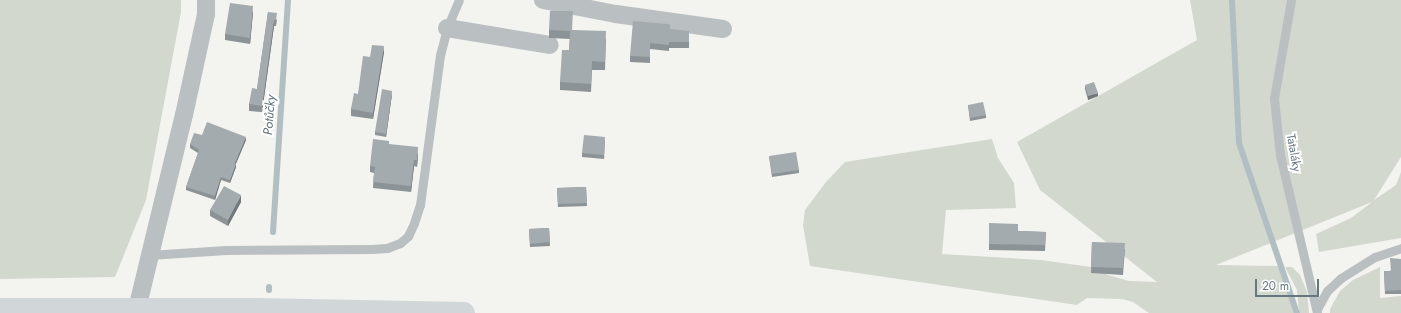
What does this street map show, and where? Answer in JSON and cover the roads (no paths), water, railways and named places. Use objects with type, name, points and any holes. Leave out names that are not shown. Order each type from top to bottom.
[{"type":"main road","points":[[0,309],[464,313]]},
{"type":"street","points":[[136,311],[184,115],[206,14],[206,0]]},
{"type":"street","points":[[543,0],[616,14],[723,29]]},
{"type":"street","points":[[447,28],[550,45]]},
{"type":"lane","points":[[149,255],[226,250],[372,249],[387,248],[400,244],[408,236],[420,205],[434,86],[447,28],[459,0]]},
{"type":"lane","name":"Tataláky","points":[[1291,0],[1274,98],[1280,155],[1317,311]]},
{"type":"lane","name":"Tataláky","points":[[1317,311],[1327,291],[1340,278],[1375,257],[1401,248]]},
{"type":"waterway","name":"Potůčky","points":[[273,232],[288,0]]},
{"type":"waterway","points":[[1232,0],[1239,143],[1297,313]]}]
